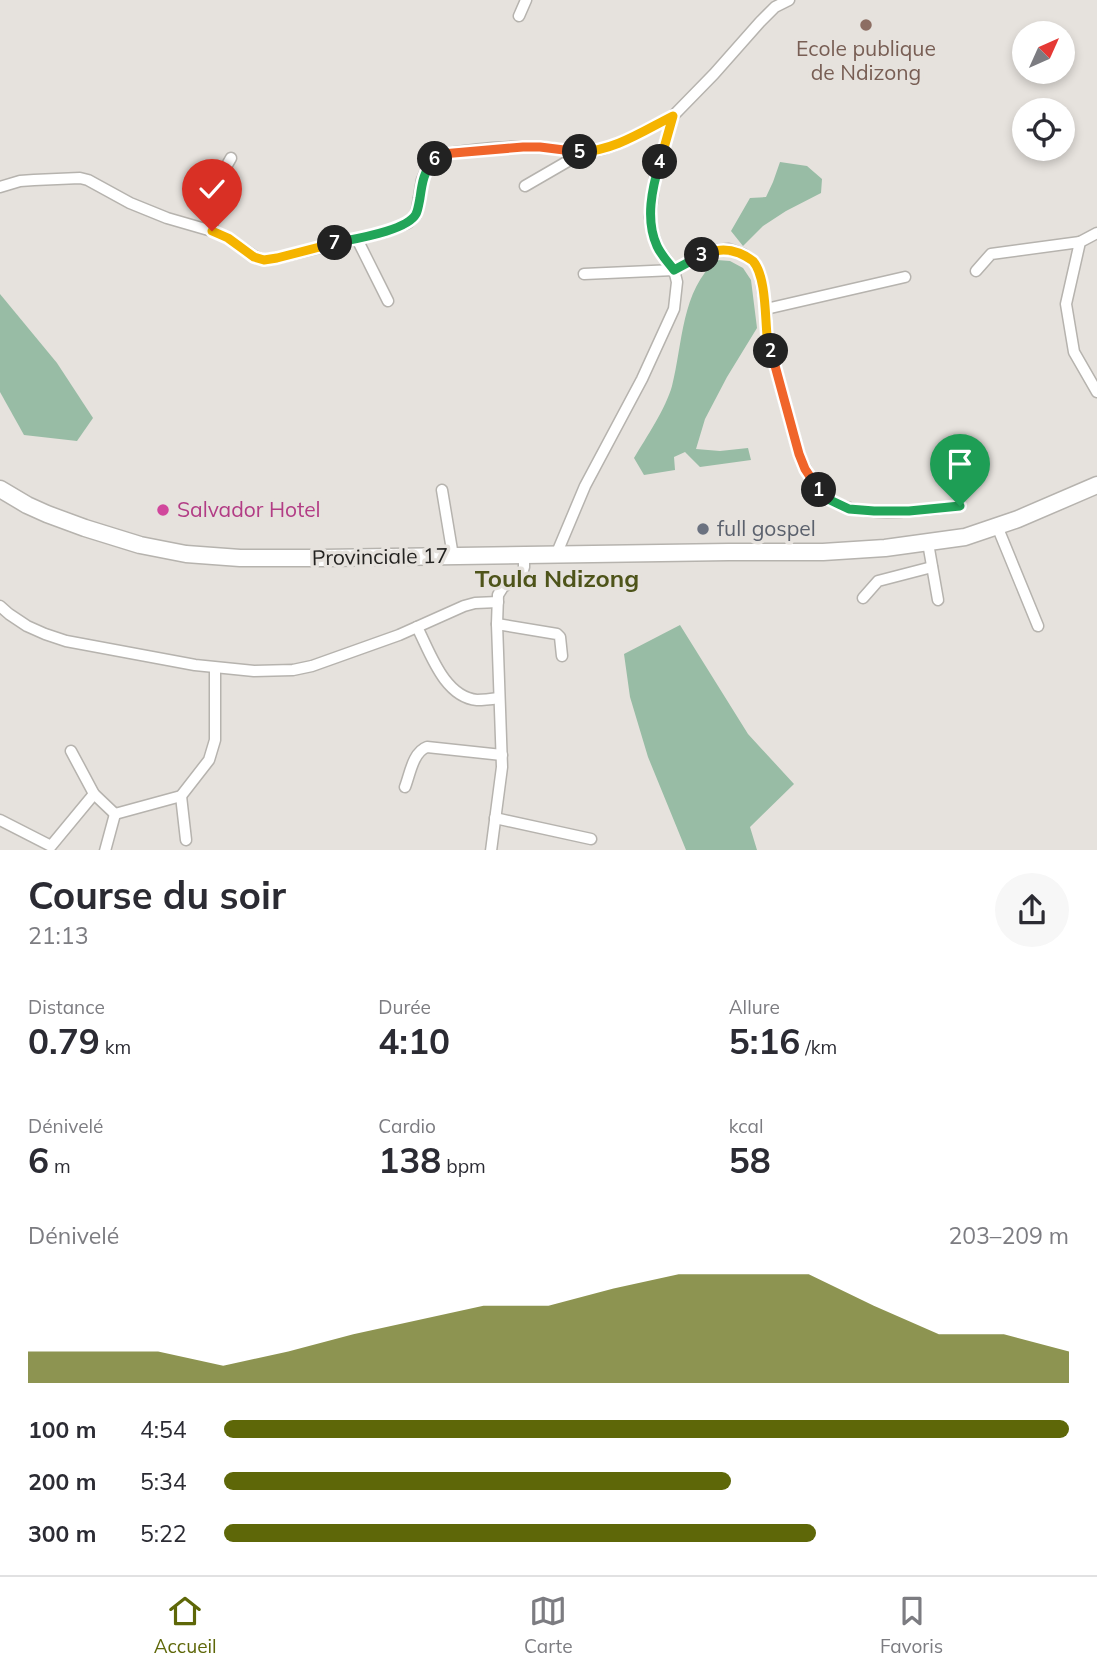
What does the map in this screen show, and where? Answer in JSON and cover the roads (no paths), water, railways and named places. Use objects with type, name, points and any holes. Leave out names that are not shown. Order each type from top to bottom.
[{"type":"main road","name":"Provinciale 17","points":[[0,489],[27,505],[85,528],[140,545],[186,554],[240,558],[322,558],[823,552],[885,548],[965,537],[1018,519],[1097,485]]},
{"type":"street","points":[[519,16],[526,0]]},
{"type":"street","points":[[0,187],[34,180],[80,178],[167,218],[228,238],[254,257],[264,260],[357,239],[408,223],[416,215],[422,180],[427,168],[442,154],[523,147],[583,153],[615,146],[673,116],[760,22],[789,0]]},
{"type":"street","points":[[556,555],[585,486],[651,361],[674,309],[677,282],[674,270],[658,248],[650,217],[655,177],[673,116]]},
{"type":"street","points":[[525,186],[583,153]]},
{"type":"street","points":[[212,231],[214,188],[231,158]]},
{"type":"street","points":[[976,271],[991,254],[1080,242],[1097,233]]},
{"type":"street","points":[[357,239],[388,301]]},
{"type":"street","points":[[1080,242],[1066,304],[1074,352],[1097,392]]},
{"type":"street","points":[[584,274],[674,270],[715,250],[729,249],[743,254],[754,262],[760,274],[767,337],[793,435],[805,469],[815,486],[830,500],[849,509],[909,511],[960,506]]},
{"type":"street","points":[[766,309],[905,277]]},
{"type":"street","points":[[442,490],[453,556]]},
{"type":"street","points":[[997,526],[1038,626]]},
{"type":"street","points":[[928,542],[938,600]]},
{"type":"street","points":[[491,850],[502,767],[498,595],[503,587],[522,574],[524,555]]},
{"type":"street","points":[[863,598],[878,581],[932,566]]},
{"type":"street","points":[[0,606],[27,626],[66,641],[215,668],[254,671],[293,670],[312,666],[399,635],[464,606],[498,602]]},
{"type":"street","points":[[498,624],[556,634],[560,637],[562,656]]},
{"type":"street","points":[[417,627],[444,680],[452,689],[476,700],[499,698]]},
{"type":"street","points":[[115,814],[181,796],[209,760],[215,740],[215,668]]},
{"type":"street","points":[[405,787],[421,748],[502,755]]},
{"type":"street","points":[[71,751],[94,794],[115,814]]},
{"type":"street","points":[[0,820],[51,846],[94,794]]},
{"type":"street","points":[[181,796],[186,840]]},
{"type":"street","points":[[105,850],[115,814]]},
{"type":"street","points":[[495,818],[591,839]]},
{"type":"place","name":"Ecole publique de Ndizong","points":[[866,25]]},
{"type":"place","name":"Salvador Hotel","points":[[163,510]]},
{"type":"place","name":"full gospel","points":[[703,529]]},
{"type":"district","name":"Toula Ndizong","points":[[557,579]]}]
